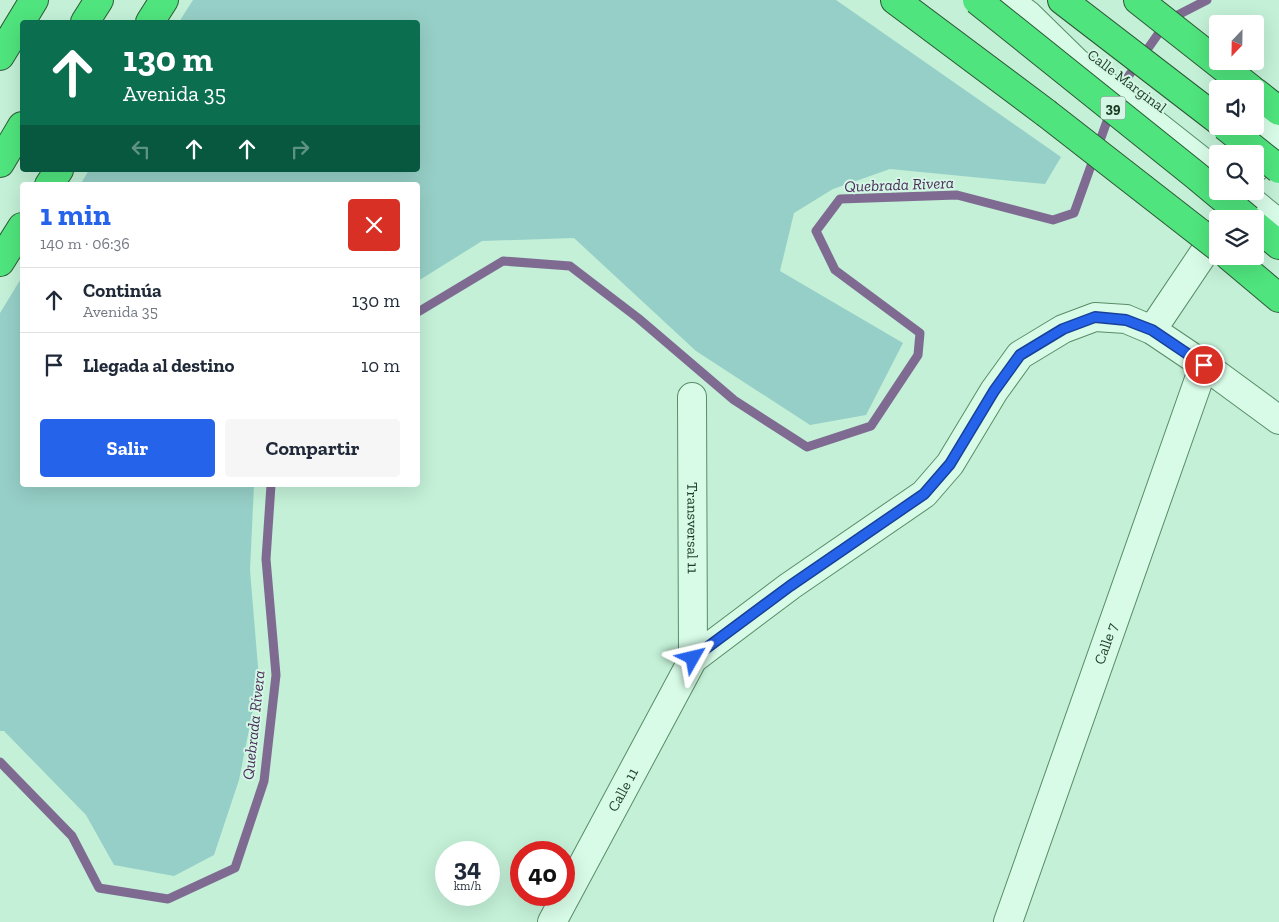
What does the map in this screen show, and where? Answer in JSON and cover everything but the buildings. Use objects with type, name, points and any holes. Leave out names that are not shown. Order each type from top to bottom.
[{"type":"highway","points":[[22,20],[34,0]]},
{"type":"highway","points":[[86,20],[99,0]]},
{"type":"highway","points":[[151,20],[164,0]]},
{"type":"highway","points":[[895,0],[1046,113],[1209,240]]},
{"type":"highway","name":"39","points":[[977,0],[1194,174],[1209,180]]},
{"type":"highway","points":[[1062,0],[1201,135]]},
{"type":"highway","points":[[1138,0],[1240,80]]},
{"type":"highway","points":[[0,56],[20,23]]},
{"type":"highway","points":[[1264,99],[1279,111]]},
{"type":"highway","points":[[0,163],[20,129]]},
{"type":"highway","points":[[1236,135],[1279,169]]},
{"type":"highway","points":[[0,262],[20,230]]},
{"type":"highway","points":[[1264,232],[1279,245]]},
{"type":"highway","points":[[1240,265],[1279,298]]},
{"type":"street","name":"Calle Marginal","points":[[1018,8],[1082,56],[1201,135],[1211,145]]},
{"type":"street","points":[[1264,148],[1279,116]]},
{"type":"street","name":"Calle Marginal","points":[[1201,135],[1209,153]]},
{"type":"street","points":[[1264,199],[1279,202]]},
{"type":"street","points":[[1234,210],[1243,200]]},
{"type":"street","points":[[1251,200],[1279,224]]},
{"type":"street","points":[[1152,330],[1209,245]]},
{"type":"street","points":[[693,658],[790,586],[924,494],[950,464],[994,391],[1020,355],[1063,329],[1095,317],[1126,320],[1152,330],[1204,365],[1279,420]]},
{"type":"street","name":"Calle 7","points":[[1008,922],[1204,365]]},
{"type":"street","name":"Transversal 11","points":[[692,397],[693,658]]},
{"type":"street","name":"Calle 11","points":[[559,920],[693,658]]},
{"type":"shaded area","points":[[193,0],[836,0],[1061,157],[1045,184],[890,169],[833,189],[794,213],[780,271],[903,343],[866,415],[810,425],[696,351],[574,238],[482,241],[420,280],[420,182],[82,182],[88,172],[420,172],[420,20],[180,20]]},
{"type":"shaded area","points":[[20,280],[20,487],[254,487],[250,570],[259,679],[239,780],[214,855],[174,876],[114,865],[86,815],[4,731],[0,731],[0,313]]},
{"type":"waterway","name":"Quebrada Rivera","points":[[1118,91],[1168,20],[1207,0]]},
{"type":"waterway","name":"Quebrada Rivera","points":[[420,311],[503,261],[570,266],[638,318],[734,400],[807,447],[871,426],[918,355],[920,333],[835,270],[816,231],[840,199],[957,195],[1053,220],[1074,213],[1111,110]]},
{"type":"waterway","name":"Quebrada Rivera","points":[[0,762],[72,836],[99,888],[168,899],[235,868],[264,781],[276,675],[266,559],[271,487]]},
{"type":"route","points":[[693,658],[790,586],[924,494],[950,464],[994,391],[1020,355],[1063,329],[1095,317],[1126,320],[1152,330],[1204,365]]}]
